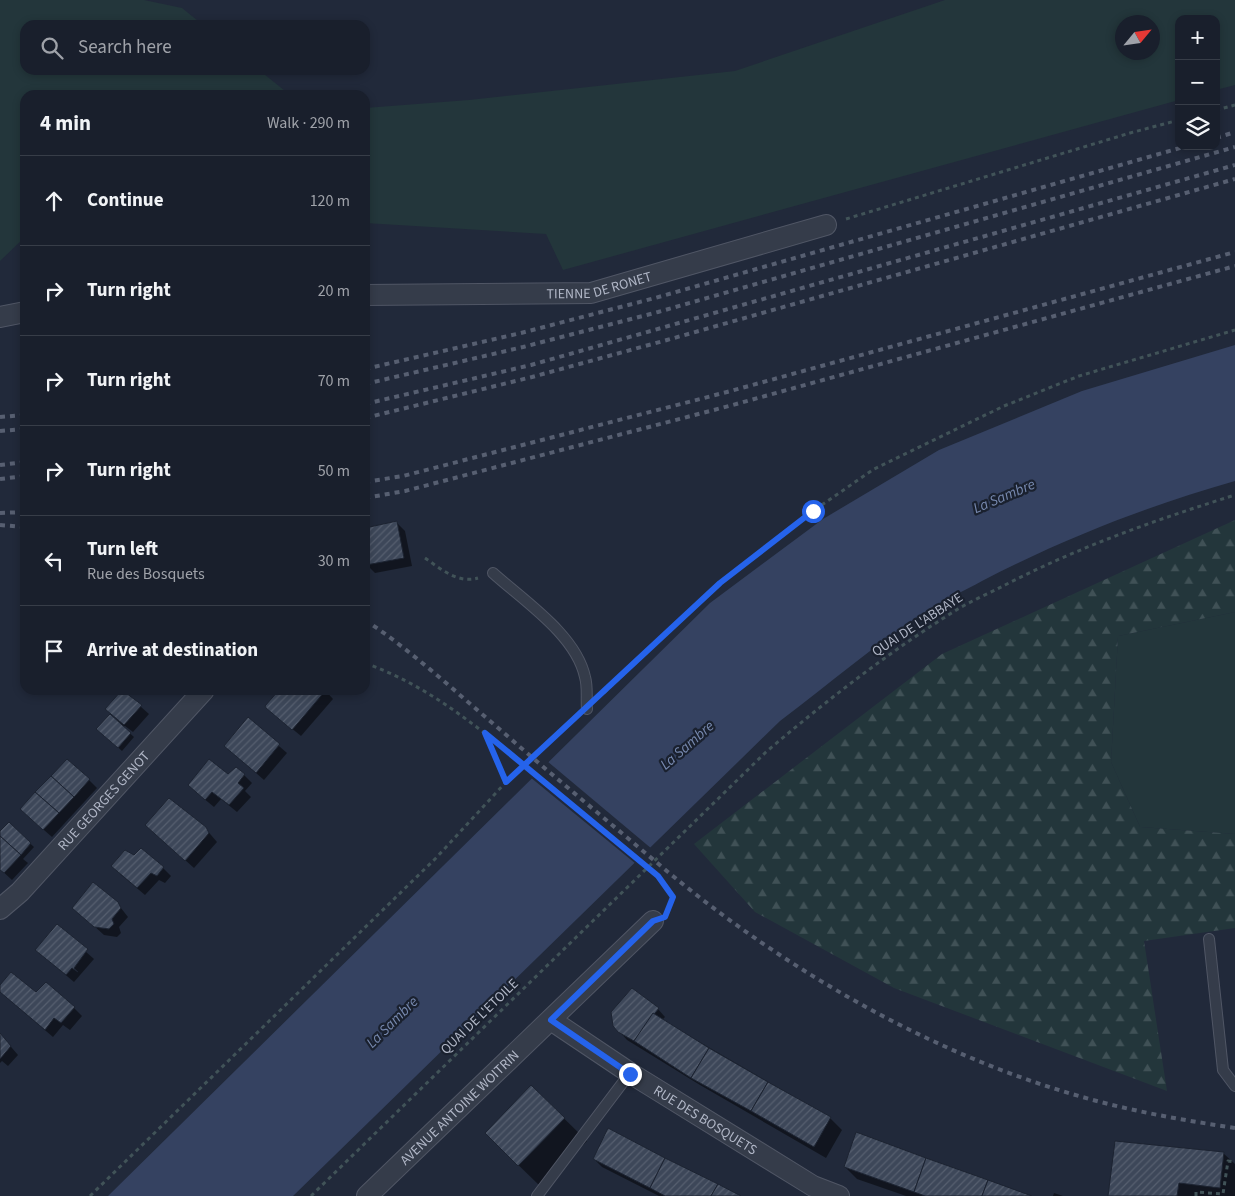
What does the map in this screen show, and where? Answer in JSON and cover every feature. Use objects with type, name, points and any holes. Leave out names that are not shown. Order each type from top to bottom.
[{"type":"street","name":"TIENNE DE RONET","points":[[370,295],[592,293],[826,225]]},
{"type":"street","points":[[0,317],[20,313]]},
{"type":"street","name":"RUE GEORGES GENOT","points":[[0,909],[20,892],[199,695]]},
{"type":"street","name":"AVENUE ANTOINE WOITRIN","points":[[367,1196],[653,921]]},
{"type":"street","name":"RUE DES BOSQUETS","points":[[551,1020],[630,1074],[813,1186],[839,1196]]},
{"type":"lane","points":[[494,574],[562,634],[578,660],[586,678],[587,709]]},
{"type":"lane","points":[[1209,939],[1223,1070],[1235,1086]]},
{"type":"lane","points":[[537,1196],[630,1074]]},
{"type":"path","points":[[1220,109],[1235,106]]},
{"type":"path","points":[[826,225],[1175,121]]},
{"type":"path","points":[[90,1196],[436,858],[506,782],[587,709],[720,583],[813,511],[874,469],[1004,406],[1079,376],[1235,330]]},
{"type":"path","name":"QUAI DE L'ABBAYE","points":[[663,854],[766,752],[821,704],[878,662],[959,608],[1057,558],[1170,515],[1235,495]]},
{"type":"path","points":[[426,558],[446,573],[468,581],[494,574]]},
{"type":"path","points":[[370,665],[399,675],[456,709],[658,876],[673,897],[665,917],[653,921]]},
{"type":"path","points":[[485,733],[506,782]]},
{"type":"path","name":"QUAI DE L'ETOILE","points":[[311,1196],[663,854]]},
{"type":"path","points":[[1196,1196],[1196,1192],[1223,1194],[1228,1161],[1235,1162]]},
{"type":"green space","points":[[0,0],[144,0],[182,8],[197,20],[20,20],[20,75],[265,75],[284,90],[20,90],[20,242],[0,261]]},
{"type":"green space","points":[[945,0],[1235,0],[1235,85],[1220,89],[1220,15],[1175,15],[1175,101],[563,270],[546,234],[370,223],[370,108],[469,100],[735,71]]},
{"type":"green space","points":[[1235,520],[1235,612],[1118,636],[1111,762],[1140,827],[1235,834],[1235,928],[1144,941],[1167,1091],[894,988],[755,912],[694,844],[942,654]]},
{"type":"green space","points":[[1235,612],[1235,834],[1140,827],[1111,762],[1118,636]]},
{"type":"water","name":"La Sambre","points":[[1235,345],[1235,481],[1170,501],[1074,537],[1043,551],[934,606],[872,650],[780,721],[293,1196],[108,1196],[710,603],[823,519],[939,450],[1082,391]]},
{"type":"pier","points":[[547,761],[652,849],[636,864],[530,777]]},
{"type":"building","points":[[397,521],[404,558],[370,564],[370,527]]},
{"type":"building","points":[[118,695],[129,695],[142,705],[124,725],[105,709]]},
{"type":"building","points":[[275,695],[322,695],[292,730],[265,706]]},
{"type":"building","points":[[110,714],[131,733],[118,748],[96,729]]},
{"type":"building","points":[[248,717],[280,744],[256,773],[224,746]]},
{"type":"building","points":[[67,759],[90,779],[74,797],[51,776]]},
{"type":"building","points":[[209,759],[228,774],[236,767],[245,774],[238,783],[244,788],[229,805],[212,792],[205,800],[188,785]]},
{"type":"building","points":[[51,776],[74,797],[59,813],[35,792]]},
{"type":"building","points":[[35,792],[59,813],[43,830],[20,809]]},
{"type":"building","points":[[169,798],[206,827],[209,833],[185,861],[145,825]]},
{"type":"building","points":[[9,822],[31,843],[21,855],[0,836],[0,831]]},
{"type":"building","points":[[0,836],[21,855],[4,873],[0,870]]},
{"type":"building","points":[[141,848],[164,867],[157,876],[151,873],[137,888],[111,866],[125,850],[134,855]]},
{"type":"building","points":[[93,882],[118,902],[121,908],[112,919],[114,924],[109,929],[94,927],[72,908]]},
{"type":"building","points":[[57,924],[88,949],[74,968],[78,972],[72,968],[66,975],[35,950]]},
{"type":"building","points":[[11,972],[36,992],[46,982],[75,1007],[61,1023],[54,1018],[45,1030],[0,992],[0,985]]},
{"type":"building","points":[[632,988],[659,1008],[634,1041],[618,1032],[613,1026],[611,1012]]},
{"type":"building","points":[[653,1013],[709,1048],[691,1078],[634,1041]]},
{"type":"building","points":[[0,1033],[11,1046],[0,1059]]},
{"type":"building","points":[[709,1048],[768,1082],[751,1111],[691,1078]]},
{"type":"building","points":[[768,1082],[831,1117],[814,1147],[751,1111]]},
{"type":"building","points":[[531,1085],[565,1118],[518,1166],[485,1133]]},
{"type":"building","points":[[608,1128],[665,1158],[650,1188],[593,1159]]},
{"type":"building","points":[[856,1132],[926,1158],[914,1192],[844,1167]]},
{"type":"building","points":[[1115,1141],[1224,1152],[1220,1188],[1179,1183],[1177,1196],[1108,1196]]},
{"type":"building","points":[[665,1158],[718,1184],[711,1196],[665,1196],[650,1188]]},
{"type":"building","points":[[926,1158],[988,1180],[982,1196],[925,1196],[914,1192]]},
{"type":"building","points":[[988,1180],[1032,1196],[982,1196]]},
{"type":"building","points":[[718,1184],[741,1196],[711,1196]]},
{"type":"railway","points":[[1220,137],[1235,132]]},
{"type":"railway","points":[[370,383],[523,347],[658,312],[1235,147]]},
{"type":"railway","points":[[370,368],[521,333],[655,298],[1175,149]]},
{"type":"railway","points":[[370,403],[531,365],[1235,165]]},
{"type":"railway","points":[[370,417],[532,377],[667,340],[1235,179]]},
{"type":"railway","points":[[370,481],[403,476],[727,392],[1235,252]]},
{"type":"railway","points":[[370,497],[405,491],[729,406],[1235,266]]},
{"type":"railway","points":[[0,417],[20,415]]},
{"type":"railway","points":[[0,431],[20,429]]},
{"type":"railway","points":[[0,465],[20,463]]},
{"type":"railway","points":[[0,479],[20,477]]},
{"type":"railway","points":[[0,513],[20,512]]},
{"type":"railway","points":[[0,525],[20,527]]},
{"type":"railway","points":[[370,624],[428,668],[575,794],[708,904],[756,939],[858,1003],[912,1031],[967,1056],[1023,1078],[1079,1096],[1137,1111],[1235,1128]]},
{"type":"route","points":[[630,1074],[551,1020],[653,921],[665,917],[673,897],[658,876],[514,756],[485,733],[506,782],[587,709],[720,583],[813,511]]}]
